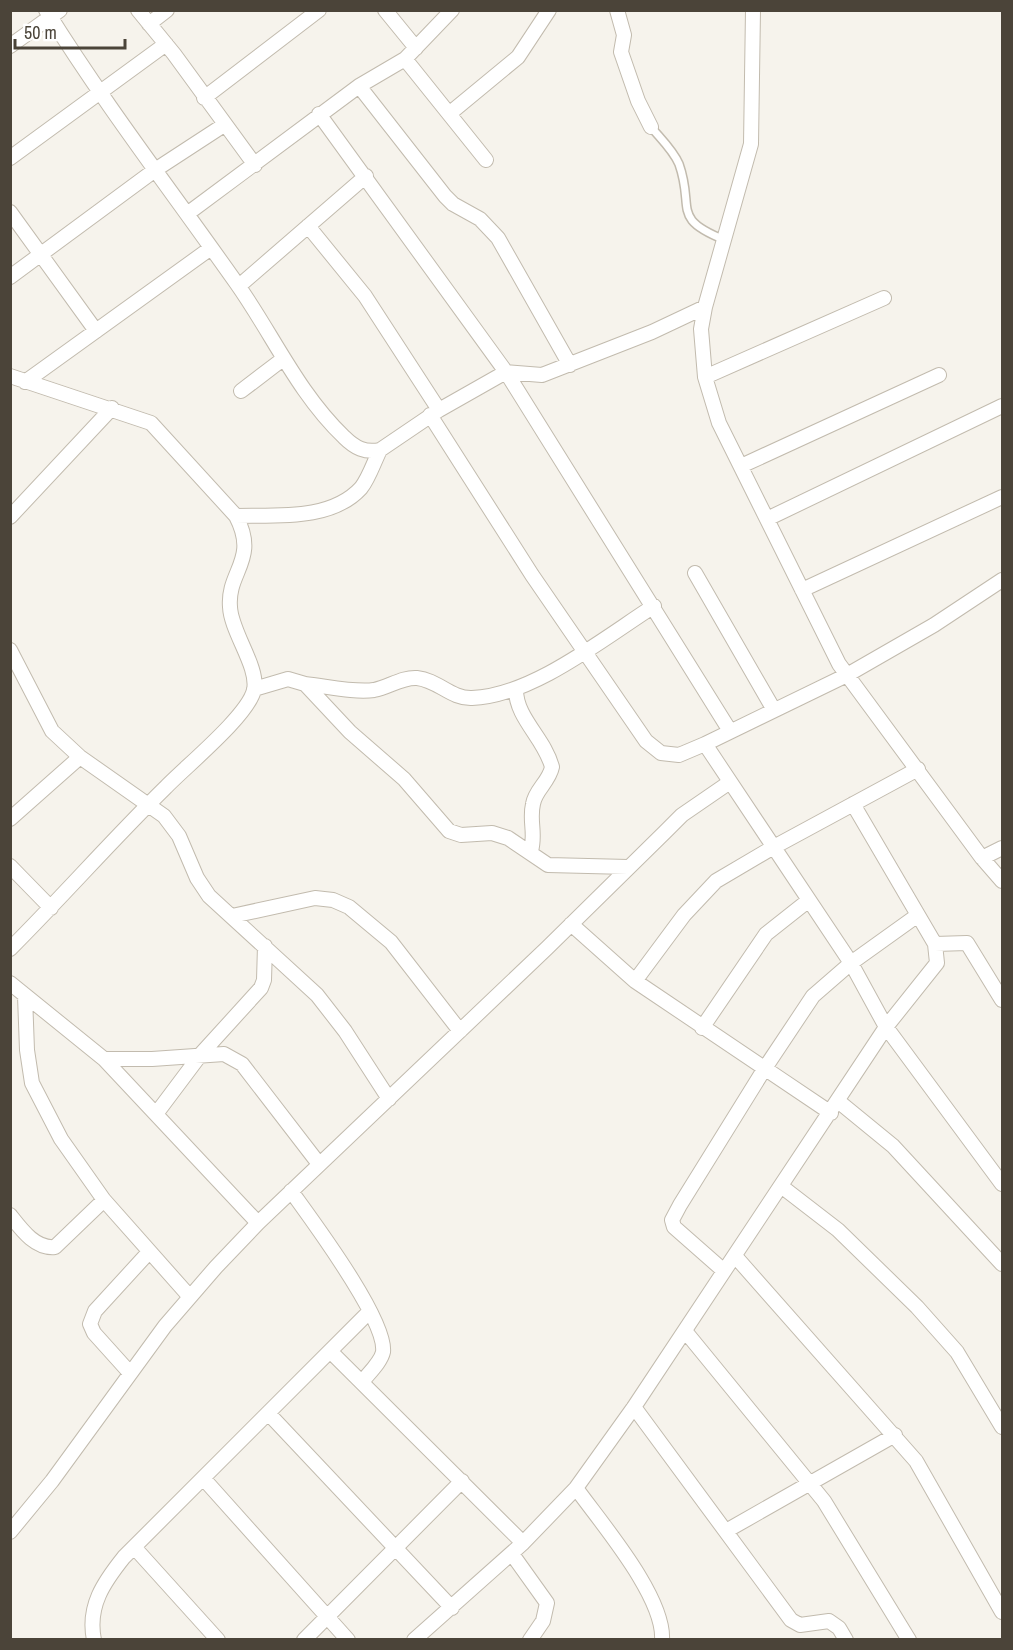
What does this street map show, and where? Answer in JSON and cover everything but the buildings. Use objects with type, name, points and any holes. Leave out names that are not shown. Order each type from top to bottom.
[{"type":"street","points":[[138,10],[166,44],[255,165]]},
{"type":"street","points":[[149,24],[167,10]]},
{"type":"street","points":[[204,98],[318,10]]},
{"type":"street","points":[[385,10],[416,48]]},
{"type":"street","points":[[187,214],[255,165],[319,114],[359,86],[405,59],[452,10]]},
{"type":"street","points":[[449,114],[518,57],[549,10]]},
{"type":"street","points":[[617,10],[624,35],[621,52],[638,101],[651,127]]},
{"type":"street","points":[[753,10],[751,144],[726,241],[705,307],[701,330],[705,376],[719,423],[839,664],[982,858],[1002,881]]},
{"type":"street","points":[[10,46],[52,13],[100,93],[239,286],[306,393],[345,438],[368,453],[380,450],[434,412],[506,372],[542,375],[652,332],[705,307]]},
{"type":"street","points":[[10,158],[166,44]]},
{"type":"street","points":[[405,59],[486,160]]},
{"type":"street","points":[[359,86],[445,196],[453,204],[480,219],[498,238],[570,365]]},
{"type":"street","points":[[319,114],[506,372],[730,731]]},
{"type":"street","points":[[10,277],[155,170],[224,124]]},
{"type":"street","points":[[239,286],[366,176]]},
{"type":"street","points":[[10,212],[96,331]]},
{"type":"street","points":[[308,226],[365,296],[532,575],[646,741],[661,753],[679,754],[705,744],[847,675],[934,625],[1002,580]]},
{"type":"street","points":[[25,382],[211,248]]},
{"type":"street","points":[[705,376],[884,298]]},
{"type":"street","points":[[241,391],[283,359]]},
{"type":"street","points":[[741,466],[939,375]]},
{"type":"street","points":[[10,376],[112,408],[151,423],[236,516],[244,532],[245,549],[230,607],[233,626],[253,679],[254,689],[250,699],[224,730],[10,949]]},
{"type":"street","points":[[767,519],[1002,406]]},
{"type":"street","points":[[10,517],[112,408]]},
{"type":"street","points":[[236,516],[306,513],[344,502],[363,486],[380,450]]},
{"type":"street","points":[[802,590],[1002,497]]},
{"type":"street","points":[[695,573],[774,710]]},
{"type":"street","points":[[254,689],[288,679],[305,684],[371,691],[402,680],[417,678],[434,682],[448,692],[472,698],[516,690],[584,651],[654,606]]},
{"type":"street","points":[[10,650],[52,731],[80,757],[150,804],[179,836],[197,878],[209,896],[265,946],[330,1010],[389,1099]]},
{"type":"street","points":[[305,684],[350,732],[417,792],[444,827],[461,835],[492,833],[531,851],[548,865],[628,867]]},
{"type":"street","points":[[516,690],[516,700],[544,747],[552,766],[545,785],[533,803],[534,839],[531,851]]},
{"type":"street","points":[[705,744],[850,963],[886,1027],[1002,1184]]},
{"type":"street","points":[[10,819],[80,757]]},
{"type":"street","points":[[635,981],[703,893],[716,881],[772,848],[918,770]]},
{"type":"street","points":[[14,1522],[190,1297],[258,1223],[682,815],[730,782]]},
{"type":"street","points":[[414,1640],[512,1554],[576,1488],[634,1407],[886,1027],[937,963],[935,944],[854,804]]},
{"type":"street","points":[[982,858],[1002,848]]},
{"type":"street","points":[[10,866],[51,909]]},
{"type":"street","points":[[232,916],[315,898],[333,900],[349,907],[391,942],[460,1031]]},
{"type":"street","points":[[702,1028],[766,934],[809,900]]},
{"type":"street","points":[[724,1271],[681,1236],[672,1220],[765,1068],[813,996],[850,963],[918,915]]},
{"type":"street","points":[[571,924],[635,981],[702,1028],[765,1068],[834,1107],[893,1146],[1002,1263]]},
{"type":"street","points":[[935,944],[967,943],[1002,1000]]},
{"type":"street","points":[[156,1114],[201,1054],[261,988],[264,980],[265,946]]},
{"type":"street","points":[[10,983],[104,1059],[258,1223]]},
{"type":"street","points":[[25,996],[27,1050],[32,1083],[61,1139],[104,1200],[190,1297]]},
{"type":"street","points":[[104,1059],[152,1059],[225,1054],[242,1064],[319,1164]]},
{"type":"street","points":[[781,1186],[838,1230],[917,1307],[957,1352],[1002,1427]]},
{"type":"street","points":[[291,1191],[321,1232],[382,1338],[381,1357],[362,1382]]},
{"type":"street","points":[[10,1215],[36,1242],[47,1248],[55,1246],[104,1200]]},
{"type":"street","points":[[130,1373],[94,1333],[90,1324],[95,1311],[149,1252]]},
{"type":"street","points":[[735,1256],[895,1435],[930,1483],[1002,1612]]},
{"type":"street","points":[[94,1640],[91,1623],[103,1582],[134,1547],[369,1312]]},
{"type":"street","points":[[685,1331],[809,1482],[842,1529],[909,1640]]},
{"type":"street","points":[[330,1351],[523,1543]]},
{"type":"street","points":[[634,1407],[791,1620],[800,1625],[829,1621],[839,1628],[846,1640]]},
{"type":"street","points":[[268,1413],[452,1608]]},
{"type":"street","points":[[726,1531],[895,1435]]},
{"type":"street","points":[[203,1478],[348,1640]]},
{"type":"street","points":[[304,1640],[462,1481]]},
{"type":"street","points":[[576,1488],[639,1576],[663,1628],[662,1640]]},
{"type":"street","points":[[134,1547],[218,1640]]},
{"type":"street","points":[[512,1554],[547,1603],[543,1621],[530,1640]]},
{"type":"lane","points":[[651,127],[678,162],[690,218],[695,226],[726,241]]}]
